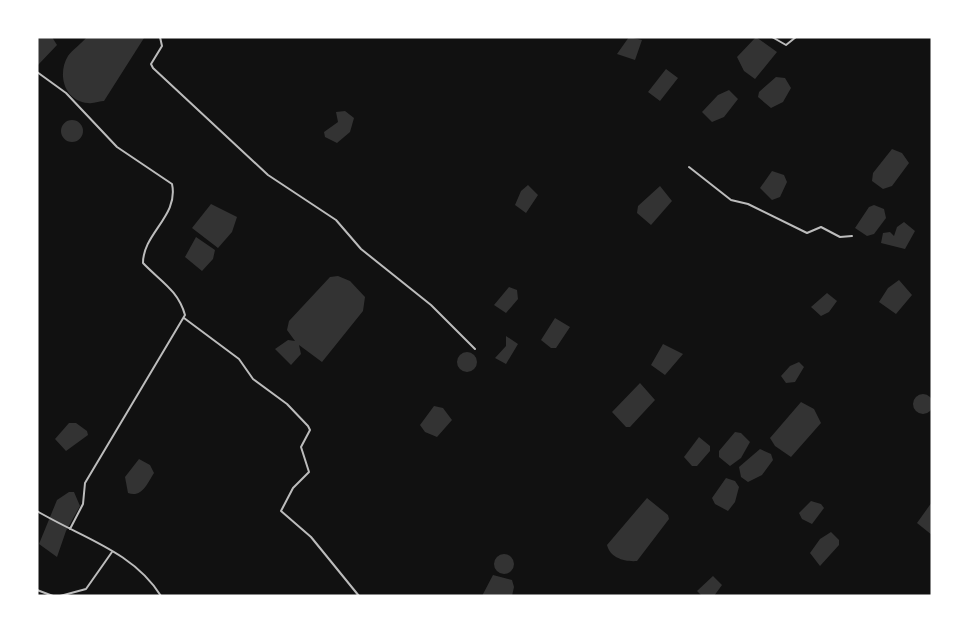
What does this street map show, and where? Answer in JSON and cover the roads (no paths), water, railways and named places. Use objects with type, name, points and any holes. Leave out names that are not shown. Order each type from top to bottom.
[{"type":"street","points":[[160,37],[162,46],[151,64],[153,68],[268,175],[336,220],[361,249],[431,305],[475,349]]},
{"type":"street","points":[[772,37],[786,45],[796,37]]},
{"type":"street","points":[[37,72],[66,93],[117,147],[172,184],[170,209],[149,237],[143,263],[181,300],[183,318],[85,483],[83,504],[70,529]]},
{"type":"street","points":[[689,167],[731,200],[748,204],[807,233],[821,227],[840,237],[852,236]]},
{"type":"street","points":[[183,318],[230,352],[253,379],[287,404],[308,426],[310,430],[301,447],[309,472],[292,488],[281,511],[311,537],[359,596]]},
{"type":"street","points":[[37,511],[112,551],[151,580],[161,596]]},
{"type":"street","points":[[60,596],[86,589],[112,551]]},
{"type":"street","points":[[37,590],[52,596]]}]
